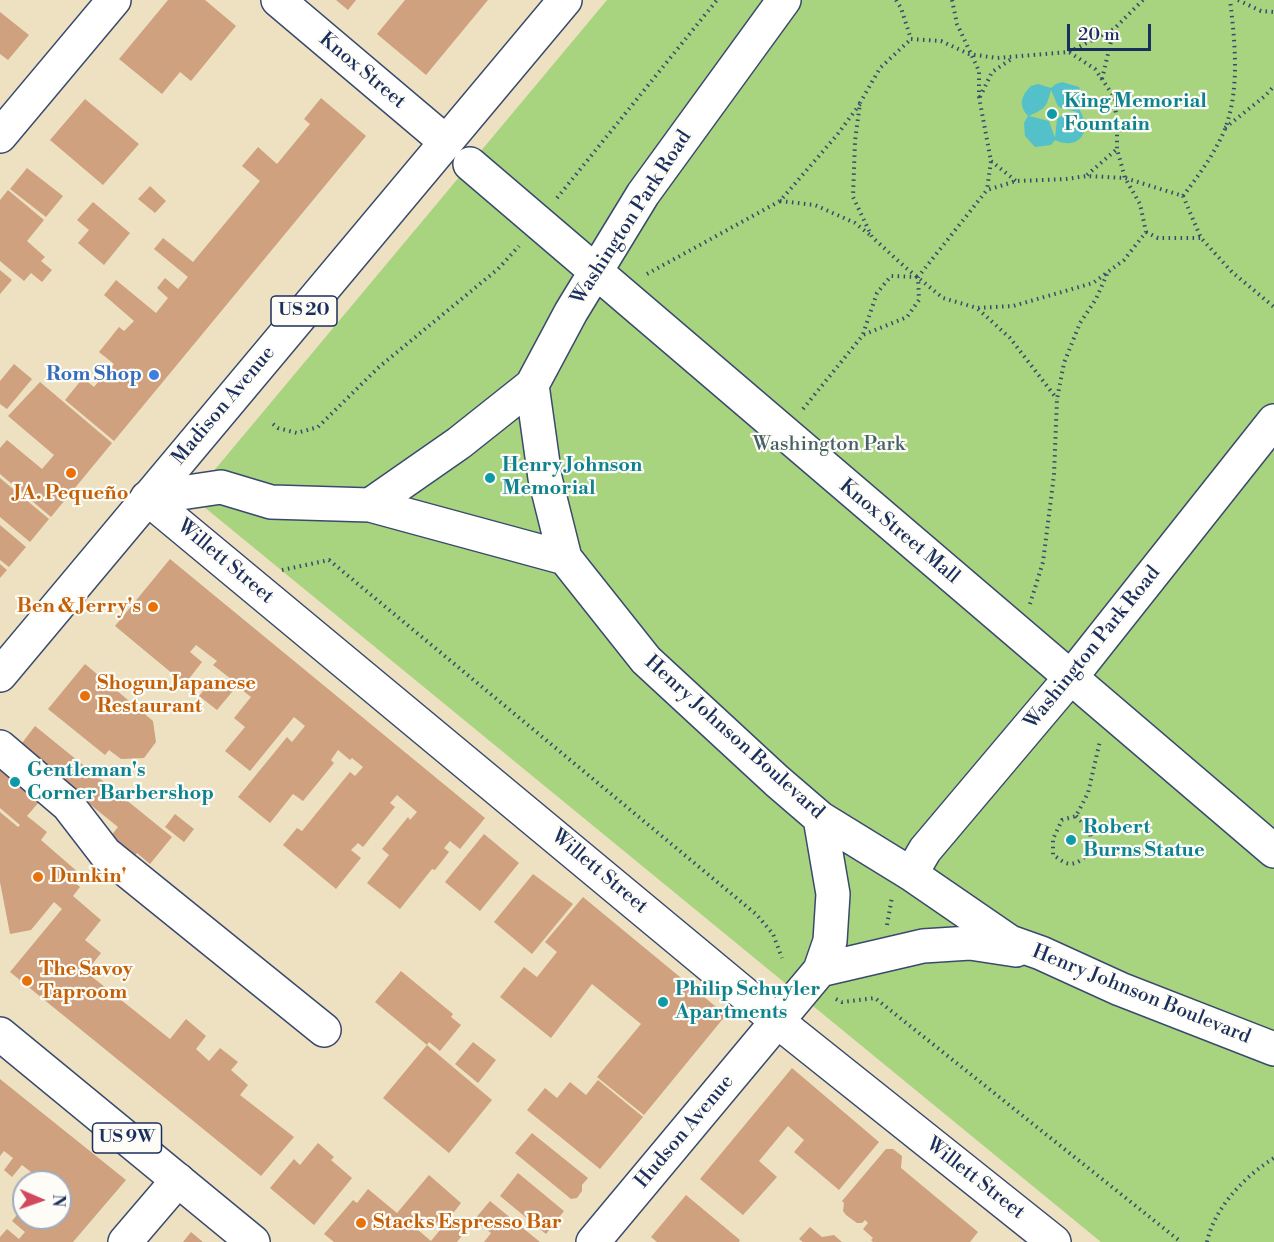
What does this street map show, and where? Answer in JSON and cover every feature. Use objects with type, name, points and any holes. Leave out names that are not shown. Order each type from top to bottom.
[{"type":"street","points":[[0,136],[114,0]]},
{"type":"street","name":"Knox Street","points":[[278,0],[446,142]]},
{"type":"street","name":"Madison Avenue","points":[[0,675],[565,0]]},
{"type":"street","name":"Washington Park Road","points":[[370,505],[459,443],[532,385],[571,312],[606,282],[642,194],[783,0]]},
{"type":"street","name":"Knox Street Mall","points":[[470,164],[1274,851]]},
{"type":"street","points":[[147,498],[221,487],[271,502],[370,505],[565,558],[545,478],[532,385]]},
{"type":"street","name":"Washington Park Road","points":[[902,883],[925,850],[1071,677],[1274,421]]},
{"type":"street","name":"Willett Street","points":[[147,498],[777,1021],[1054,1242]]},
{"type":"street","name":"Henry Johnson Boulevard","points":[[565,558],[646,660],[777,781],[902,883],[1010,942],[1041,953],[1120,989],[1274,1048]]},
{"type":"street","points":[[0,747],[68,805],[105,854],[324,1030]]},
{"type":"street","points":[[777,1021],[820,970],[830,940],[833,894],[820,818]]},
{"type":"street","points":[[820,970],[935,945],[970,943],[1041,953]]},
{"type":"street","name":"Hudson Avenue","points":[[593,1242],[777,1021]]},
{"type":"street","name":"US 9W","points":[[0,1034],[253,1242]]},
{"type":"street","points":[[125,1242],[178,1180]]},
{"type":"path","points":[[896,0],[911,39]]},
{"type":"path","points":[[863,335],[907,317],[919,300],[918,277],[987,190],[990,161],[979,97],[979,71],[969,54],[957,24],[952,0]]},
{"type":"path","points":[[606,282],[780,201],[837,135],[860,104],[880,68],[911,39],[941,41],[969,54],[997,58],[1069,52],[1114,28],[1143,0]]},
{"type":"path","points":[[1183,196],[1215,149],[1225,128],[1233,95],[1233,35],[1230,0]]},
{"type":"path","points":[[1238,0],[1261,10],[1274,12]]},
{"type":"path","points":[[1102,80],[1114,28]]},
{"type":"path","points":[[1069,52],[1095,69],[1112,94],[1117,118],[1117,149],[1125,178],[1140,204],[1146,232]]},
{"type":"path","points":[[979,97],[992,72],[1015,56]]},
{"type":"path","points":[[1225,128],[1274,86]]},
{"type":"path","points":[[860,104],[855,141],[853,197],[872,237]]},
{"type":"path","points":[[1087,176],[1117,149]]},
{"type":"path","points":[[990,161],[1016,181]]},
{"type":"path","points":[[987,190],[1016,181],[1087,176],[1125,178],[1183,196]]},
{"type":"path","points":[[1183,196],[1200,237],[1233,272],[1274,307]]},
{"type":"path","points":[[780,201],[815,206],[855,223],[943,298],[977,308],[1013,306],[1093,283],[1124,260],[1146,232]]},
{"type":"path","points":[[1146,232],[1158,238],[1200,237]]},
{"type":"path","points":[[1016,631],[1032,602],[1043,562],[1054,475],[1057,399],[1064,363],[1080,323],[1096,299],[1109,271]]},
{"type":"path","points":[[784,434],[863,335],[878,293],[891,276],[918,277]]},
{"type":"path","points":[[977,308],[1010,338],[1057,399]]},
{"type":"path","points":[[247,580],[292,566],[329,560],[757,915],[773,934],[782,958]]},
{"type":"path","points":[[1076,816],[1086,826],[1092,841],[1088,854],[1075,863],[1066,863],[1053,855],[1053,839],[1062,820],[1076,816],[1088,792],[1106,708]]},
{"type":"path","points":[[887,928],[902,883]]},
{"type":"path","points":[[836,999],[842,1002],[875,998],[1181,1242]]},
{"type":"path","points":[[1207,1242],[1216,1217],[1236,1189],[1274,1158]]},
{"type":"green space","name":"Washington Park","points":[[607,0],[1274,0],[1274,1242],[1101,1242],[192,497]]},
{"type":"water","points":[[1062,82],[1079,87],[1083,99],[1080,111],[1084,119],[1084,132],[1081,138],[1070,143],[1055,140],[1051,145],[1035,147],[1025,136],[1024,123],[1028,116],[1023,108],[1023,97],[1031,86],[1038,84],[1051,88]],"holes":[[[1051,90],[1059,107],[1078,112],[1057,119],[1055,138],[1049,121],[1029,116],[1044,107]]]},
{"type":"building","points":[[168,0],[205,0],[236,26],[191,81],[180,72],[162,94],[119,59]]},
{"type":"building","points":[[336,0],[356,0],[348,10]]},
{"type":"building","points":[[405,0],[488,0],[426,75],[377,34]]},
{"type":"building","points":[[0,12],[29,35],[8,60],[0,54]]},
{"type":"building","points":[[321,98],[366,136],[114,441],[65,400],[83,378],[94,387],[114,364],[99,352],[119,327],[124,331],[134,321],[104,295],[116,280],[156,313],[168,298],[157,288],[165,278],[178,289],[188,277],[154,249],[163,238],[193,262],[260,181],[242,166],[258,147],[277,164],[310,124],[304,119]]},
{"type":"building","points":[[85,99],[139,144],[103,185],[50,140]]},
{"type":"building","points":[[27,168],[63,196],[46,217],[10,189]]},
{"type":"building","points":[[150,186],[166,201],[155,213],[138,199]]},
{"type":"building","points":[[8,190],[44,220],[27,241],[45,257],[41,261],[52,270],[42,282],[31,273],[24,281],[0,261],[0,200]]},
{"type":"building","points":[[93,202],[130,233],[104,265],[78,243],[89,230],[77,220]]},
{"type":"building","points":[[0,270],[12,280],[0,294]]},
{"type":"building","points":[[14,364],[32,379],[7,409],[0,404],[0,381]]},
{"type":"building","points":[[40,382],[112,443],[51,517],[0,474],[0,448],[7,440],[42,469],[54,455],[8,416]]},
{"type":"building","points":[[0,478],[49,519],[30,542],[0,517]]},
{"type":"building","points":[[0,525],[26,547],[9,567],[0,560]]},
{"type":"building","points":[[170,559],[485,818],[460,849],[450,841],[444,848],[449,852],[435,870],[432,869],[400,909],[367,883],[389,855],[382,849],[408,817],[410,820],[417,812],[397,795],[390,803],[395,807],[363,847],[358,843],[351,850],[361,858],[336,889],[283,845],[297,828],[302,831],[350,772],[355,776],[363,767],[338,750],[331,760],[334,763],[303,801],[293,794],[270,823],[238,797],[287,737],[292,742],[305,726],[294,717],[250,771],[225,751],[245,727],[234,718],[251,697],[237,686],[217,710],[199,696],[208,685],[228,683],[231,679],[213,665],[217,661],[196,645],[190,652],[202,662],[185,684],[115,626]]},
{"type":"building","points":[[0,564],[7,570],[0,578]]},
{"type":"building","points":[[85,664],[153,721],[156,742],[144,758],[121,759],[109,750],[105,755],[48,709]]},
{"type":"building","points":[[35,726],[172,837],[150,864],[137,853],[132,859],[105,843],[118,827],[19,747]]},
{"type":"building","points":[[0,768],[45,795],[27,816],[47,832],[41,840],[79,873],[73,881],[80,887],[73,896],[101,920],[85,940],[101,953],[86,972],[170,1039],[186,1019],[206,1036],[196,1049],[209,1061],[220,1048],[238,1062],[231,1070],[248,1085],[240,1095],[294,1137],[261,1176],[10,972],[62,909],[54,902],[31,930],[10,934],[0,882],[0,812],[18,827],[20,825],[0,808]]},
{"type":"building","points":[[175,814],[194,829],[184,842],[165,827]]},
{"type":"building","points":[[484,834],[519,863],[480,911],[445,882]]},
{"type":"building","points":[[533,874],[573,904],[532,954],[494,922]]},
{"type":"building","name":"Philip Schuyler Apartments","points":[[583,897],[726,1015],[644,1115],[597,1077],[641,1024],[592,984],[551,1038],[500,997],[524,967],[537,977],[557,952],[545,942]]},
{"type":"building","points":[[401,971],[453,1014],[451,1017],[461,1025],[440,1051],[429,1042],[427,1045],[375,1002]]},
{"type":"building","points":[[473,1042],[496,1060],[478,1083],[455,1064]]},
{"type":"building","points":[[427,1045],[492,1100],[449,1153],[383,1098]]},
{"type":"building","points":[[792,1068],[879,1142],[839,1190],[794,1152],[804,1140],[788,1126],[759,1161],[777,1177],[743,1215],[700,1179]]},
{"type":"building","points":[[0,1079],[126,1180],[73,1242],[0,1242],[0,1237],[7,1229],[19,1239],[25,1232],[23,1230],[72,1230],[72,1170],[28,1170],[22,1165],[18,1170],[12,1170],[12,1177],[4,1170],[13,1158],[4,1151],[0,1156]]},
{"type":"building","points":[[598,1080],[643,1117],[600,1169],[527,1110],[545,1088],[557,1098],[570,1082],[586,1095]]},
{"type":"building","points":[[532,1133],[588,1178],[582,1185],[582,1191],[577,1198],[571,1199],[515,1153]]},
{"type":"building","points":[[318,1143],[334,1157],[331,1160],[352,1178],[314,1225],[270,1188],[294,1159],[300,1165]]},
{"type":"building","points":[[886,1149],[893,1149],[902,1156],[901,1168],[978,1232],[970,1242],[873,1242],[871,1240],[873,1238],[863,1229],[868,1223],[865,1220],[857,1223],[846,1215],[842,1201]]},
{"type":"building","points":[[518,1173],[564,1211],[546,1234],[500,1196]]},
{"type":"building","points":[[429,1175],[461,1203],[454,1212],[446,1212],[433,1227],[419,1215],[411,1224],[431,1241],[449,1219],[465,1232],[457,1242],[334,1242],[324,1234],[353,1200],[357,1203],[368,1189],[397,1213]]},
{"type":"building","points":[[686,1195],[740,1240],[739,1242],[657,1242],[651,1237]]},
{"type":"building","points":[[490,1201],[540,1242],[484,1242],[491,1233],[474,1220]]},
{"type":"building","points":[[810,1227],[822,1237],[834,1235],[842,1242],[803,1242],[799,1239]]},
{"type":"building","points":[[191,1232],[203,1242],[183,1242]]},
{"type":"place","name":"King Memorial Fountain","points":[[1052,114]]},
{"type":"place","name":"Rom Shop","points":[[154,375]]},
{"type":"place","name":"JA. Pequeño","points":[[71,473]]},
{"type":"place","name":"Henry Johnson Memorial","points":[[490,478]]},
{"type":"place","name":"Ben & Jerry's","points":[[153,607]]},
{"type":"place","name":"Shogun Japanese Restaurant","points":[[85,696]]},
{"type":"place","name":"Gentleman's Corner Barbershop","points":[[15,782]]},
{"type":"place","name":"Robert Burns Statue","points":[[1071,840]]},
{"type":"place","name":"Dunkin'","points":[[38,877]]},
{"type":"place","name":"The Savoy Taproom","points":[[27,981]]},
{"type":"place","name":"Philip Schuyler Apartments","points":[[663,1002]]},
{"type":"place","name":"Stacks Espresso Bar","points":[[361,1223]]}]
